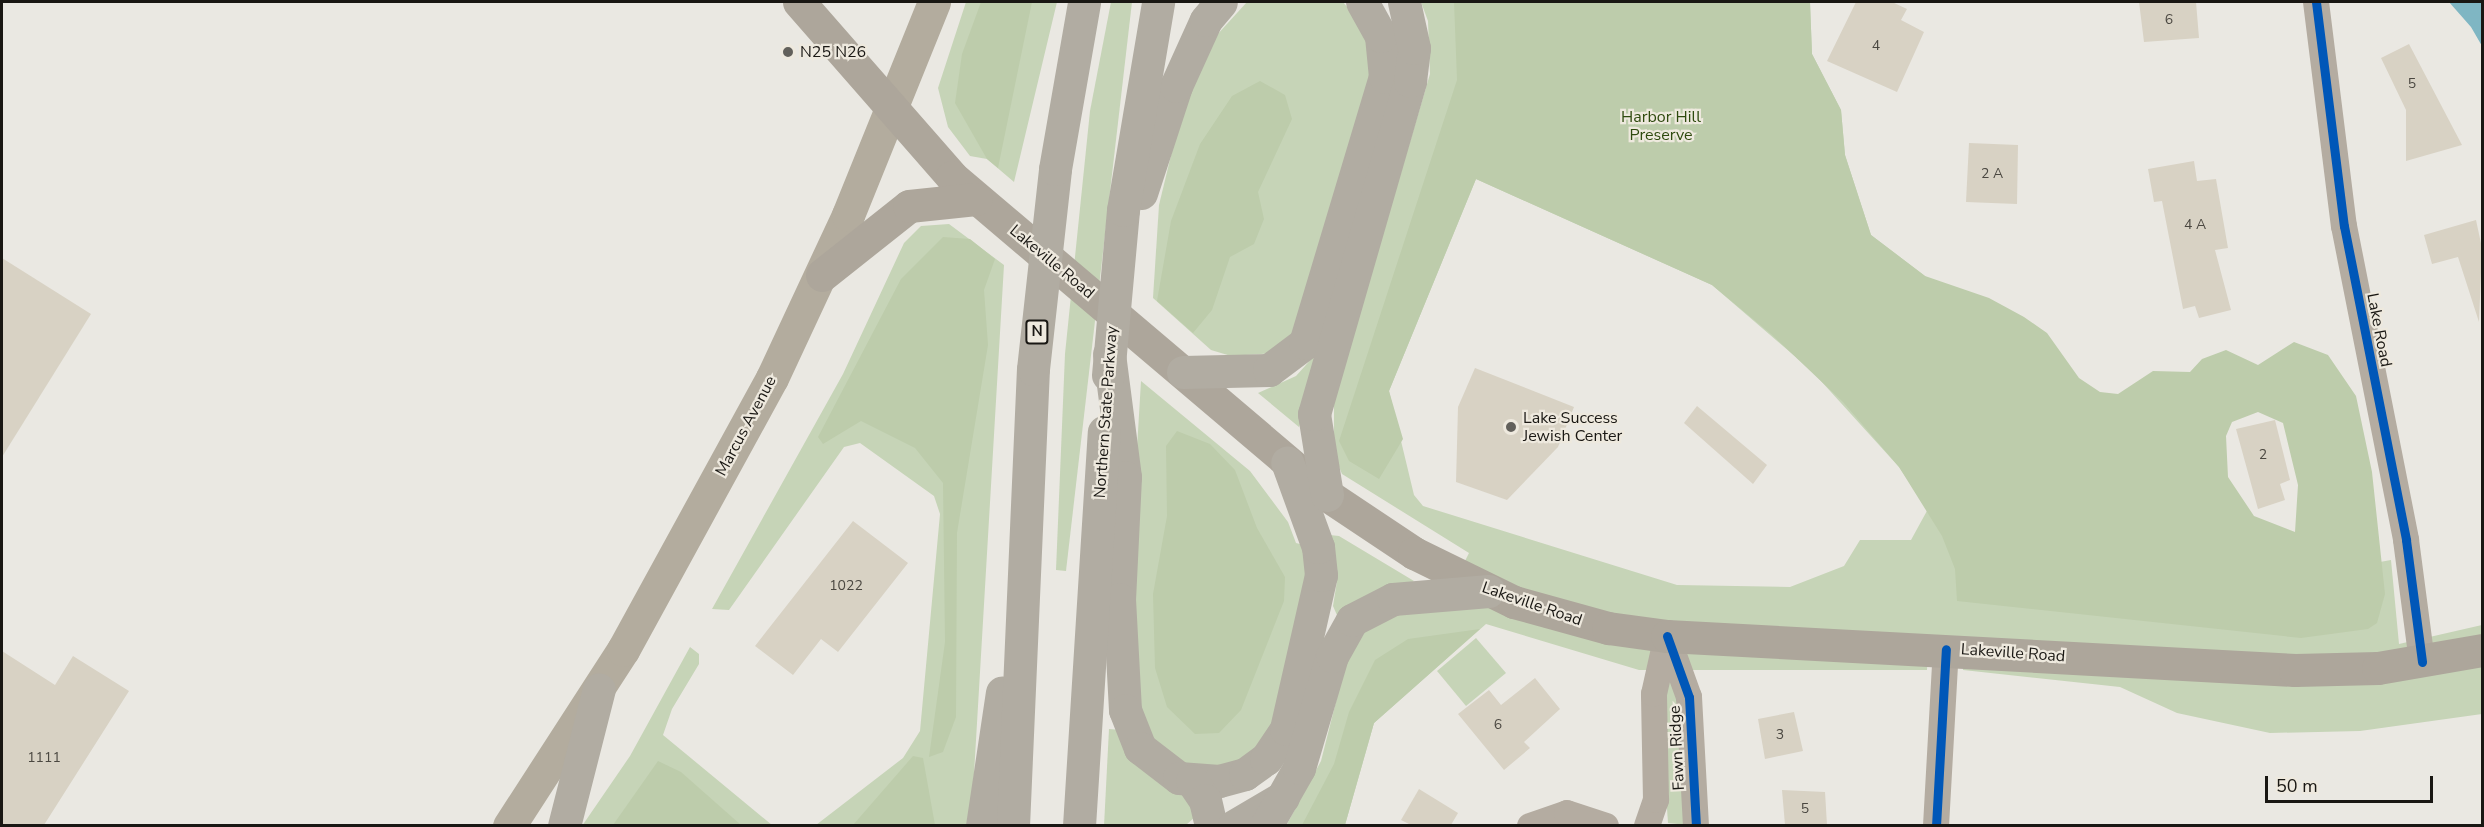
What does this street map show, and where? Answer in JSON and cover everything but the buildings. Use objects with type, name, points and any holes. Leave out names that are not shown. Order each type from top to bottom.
[{"type":"highway","name":"N","points":[[1013,825],[1023,578],[1044,265],[1084,2]]},
{"type":"highway","name":"Northern State Parkway","points":[[1079,825],[1116,268],[1158,2]]},
{"type":"highway","points":[[1116,268],[1176,86],[1203,26],[1221,2]]},
{"type":"highway","points":[[1183,372],[1269,370],[1305,343],[1384,77],[1381,36],[1362,2]]},
{"type":"highway","points":[[1327,495],[1314,414],[1410,81],[1414,48],[1404,2]]},
{"type":"highway","points":[[1109,354],[1125,477],[1119,610],[1125,710],[1133,738],[1148,758],[1191,781],[1205,800],[1211,825]]},
{"type":"highway","points":[[1191,781],[1232,779],[1251,771],[1274,751],[1286,729],[1321,575],[1318,547],[1287,462]]},
{"type":"highway","points":[[982,825],[1023,578]]},
{"type":"highway","points":[[1266,825],[1283,797],[1305,752],[1336,645],[1352,620],[1393,599],[1489,591]]},
{"type":"highway","points":[[564,825],[599,689]]},
{"type":"highway","points":[[1234,825],[1283,797]]},
{"type":"main road","name":"Lakeville Road","points":[[799,2],[892,109],[976,199],[1327,495],[1414,553],[1489,591],[1574,620],[1667,636],[1946,649],[2295,670],[2422,662],[2482,650]]},
{"type":"main road","name":"Marcus Avenue","points":[[509,825],[599,689],[746,428],[822,275],[934,2]]},
{"type":"main road","points":[[822,275],[909,206],[976,199]]},
{"type":"street","name":"Lake Road","points":[[2316,2],[2344,226],[2406,540],[2422,662]]},
{"type":"street","name":"Fawn Ridge","points":[[1647,825],[1656,800],[1654,694],[1667,636]]},
{"type":"street","name":"Fawn Ridge","points":[[1667,636],[1689,697],[1696,825]]},
{"type":"street","points":[[1936,825],[1946,649]]},
{"type":"street","points":[[1530,825],[1568,813],[1606,825]]},
{"type":"green space","points":[[966,2],[1057,2],[1014,182],[987,159],[970,156],[948,127],[938,88]]},
{"type":"green space","points":[[981,2],[1032,2],[998,168],[987,159],[955,103],[962,54]]},
{"type":"green space","points":[[1111,2],[1132,2],[1066,571],[1056,570],[1065,354],[1090,111]]},
{"type":"green space","points":[[1247,2],[1343,2],[1362,25],[1374,75],[1289,352],[1231,356],[1211,350],[1153,298],[1159,205],[1181,114],[1216,36]]},
{"type":"green space","name":"Harbor Hill Preserve","points":[[1421,2],[1810,2],[1812,54],[1841,110],[1845,155],[1871,235],[1925,276],[2077,459],[2380,562],[2391,560],[2399,644],[2482,625],[2482,714],[2360,731],[2270,733],[2177,713],[2120,687],[1963,670],[1964,654],[1928,651],[1927,670],[1639,670],[1486,624],[1374,723],[1345,825],[1286,826],[1321,761],[1345,666],[1362,632],[1392,612],[1442,607],[1469,553],[1342,474],[1334,455],[1334,398],[1430,74],[1428,21]],"holes":[[[1476,179],[1712,285],[1811,370],[1899,467],[1928,509],[1911,540],[1860,540],[1844,566],[1790,587],[1677,585],[1423,506],[1414,495],[1389,391]]]},
{"type":"green space","name":"Harbor Hill Preserve","points":[[1454,2],[1810,2],[1812,54],[1841,110],[1845,155],[1871,235],[1925,276],[1989,298],[2024,317],[2047,333],[2079,378],[2100,392],[2118,394],[2153,371],[2190,372],[2202,359],[2226,350],[2258,365],[2294,342],[2328,355],[2356,396],[2372,472],[2385,594],[2377,623],[2368,629],[2301,638],[1957,601],[1955,569],[1942,536],[1899,467],[1843,402],[1771,334],[1712,285],[1476,179],[1389,391],[1403,439],[1379,479],[1349,461],[1339,441],[1457,80]],"holes":[[[2258,412],[2283,423],[2298,485],[2295,532],[2254,516],[2228,477],[2226,436],[2232,422]]]},
{"type":"green space","points":[[1260,81],[1285,95],[1292,119],[1258,192],[1264,219],[1254,244],[1230,257],[1212,310],[1193,333],[1157,301],[1171,221],[1200,144],[1232,96]]},
{"type":"green space","points":[[949,224],[1004,265],[971,825],[816,825],[903,758],[920,731],[940,514],[934,496],[860,443],[844,447],[729,610],[712,609],[843,374],[904,243],[921,226]]},
{"type":"green space","points":[[943,237],[970,239],[995,259],[984,290],[988,345],[957,533],[956,717],[943,752],[929,757],[945,642],[943,483],[915,448],[861,421],[823,444],[818,437],[901,279]]},
{"type":"green space","points":[[1314,356],[1320,358],[1299,427],[1258,393],[1296,376]]},
{"type":"green space","points":[[1141,381],[1250,471],[1288,522],[1296,543],[1308,546],[1310,596],[1276,729],[1242,767],[1181,764],[1155,748],[1138,715],[1129,583]]},
{"type":"green space","points":[[1177,431],[1210,444],[1235,470],[1257,528],[1285,577],[1284,601],[1241,710],[1219,733],[1195,734],[1167,707],[1155,668],[1153,594],[1167,516],[1166,446]]},
{"type":"green space","points":[[1330,535],[1339,536],[1414,581],[1340,622],[1333,606],[1337,581]]},
{"type":"green space","points":[[1480,629],[1374,723],[1345,825],[1302,825],[1334,764],[1349,712],[1375,660],[1408,639]]},
{"type":"green space","points":[[1476,638],[1506,673],[1466,706],[1437,671]]},
{"type":"green space","points":[[690,647],[699,654],[699,664],[672,709],[663,735],[772,825],[582,826],[630,756]]},
{"type":"green space","points":[[1670,676],[1677,686],[1687,825],[1668,823],[1661,719]]},
{"type":"green space","points":[[1109,729],[1121,730],[1195,797],[1195,817],[1186,825],[1104,826]]},
{"type":"green space","points":[[913,756],[923,758],[935,825],[853,825]]},
{"type":"green space","points":[[658,761],[681,772],[741,825],[613,825]]},
{"type":"water","points":[[2449,2],[2482,2],[2482,46],[2471,27]]},
{"type":"cycle path","points":[[2316,2],[2344,226],[2406,540],[2422,662]]},
{"type":"cycle path","points":[[1667,636],[1689,697],[1696,826]]},
{"type":"cycle path","points":[[1936,826],[1946,649]]},
{"type":"place","name":"N25 N26","points":[[788,52]]},
{"type":"place","name":"Lake Success Jewish Center","points":[[1511,427]]}]
